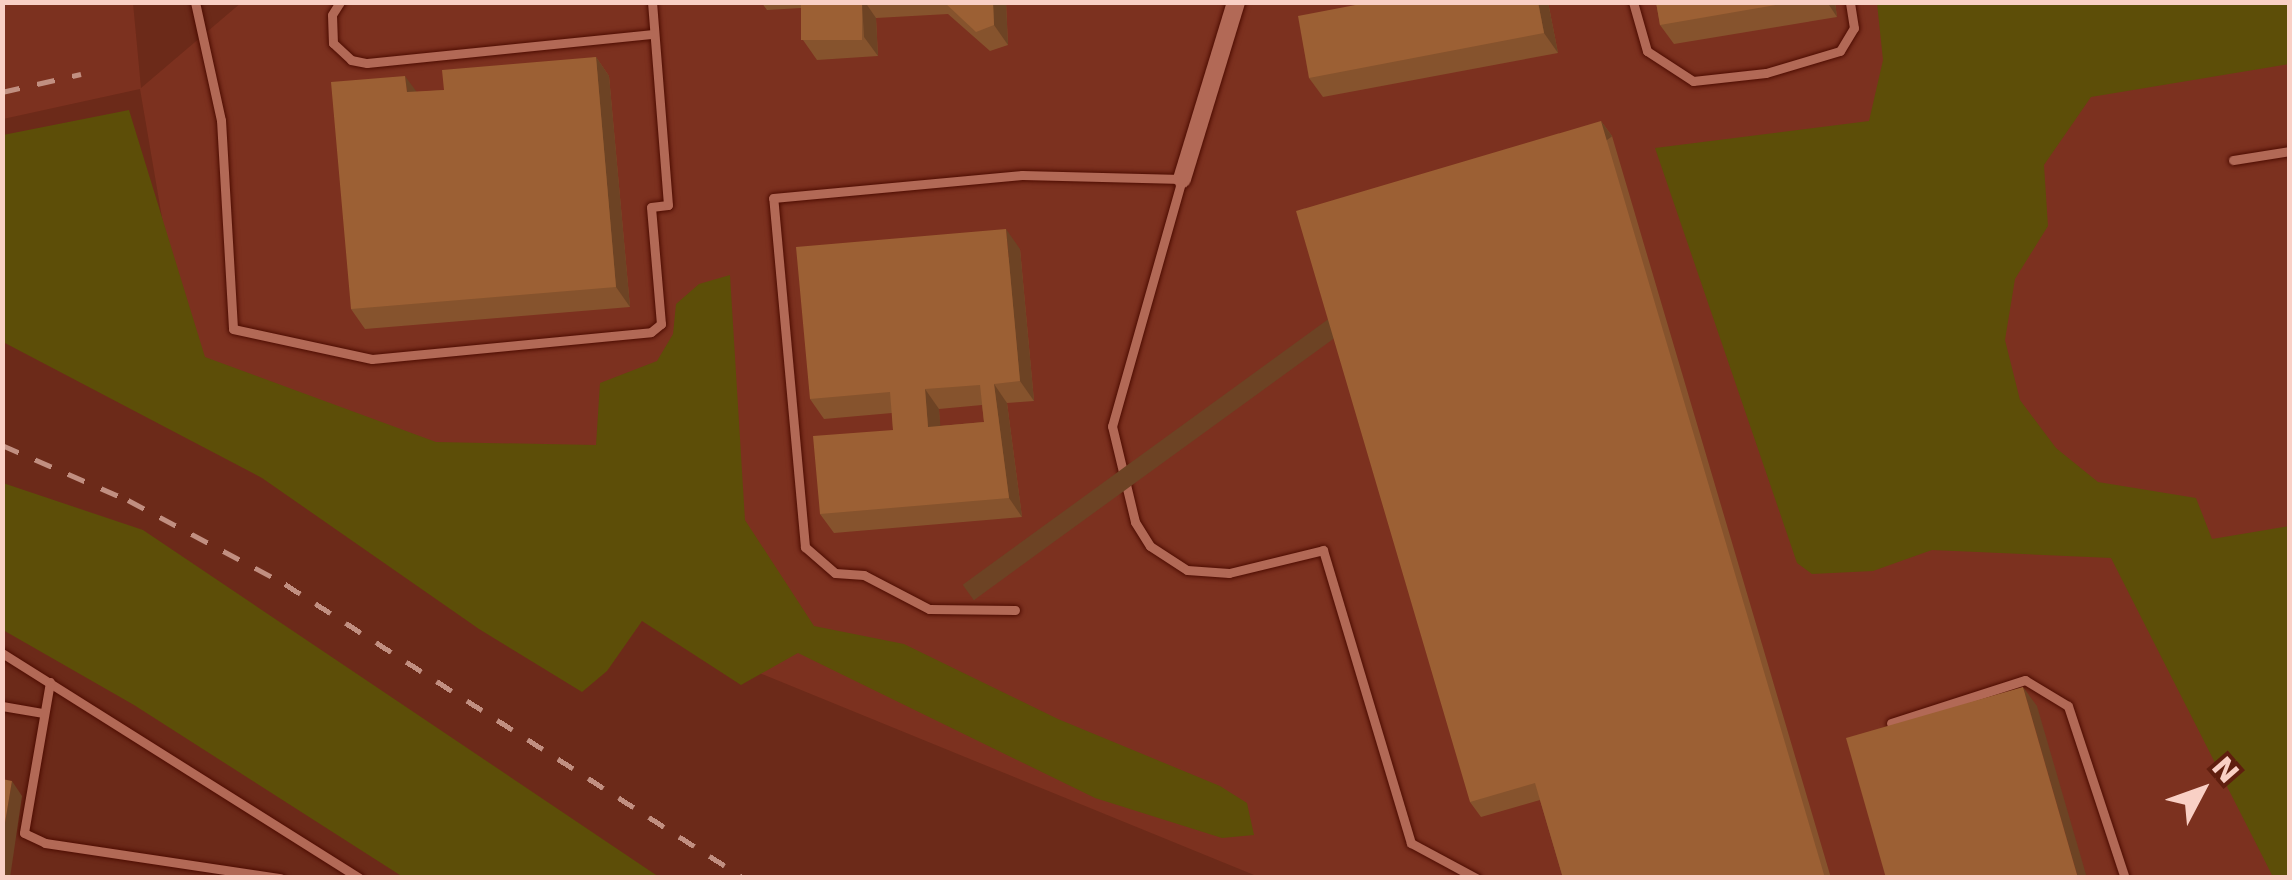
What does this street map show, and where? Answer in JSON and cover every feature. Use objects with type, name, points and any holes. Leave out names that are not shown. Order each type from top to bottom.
[{"type":"street","points":[[1182,179],[1236,2]]},
{"type":"lane","points":[[196,2],[221,120],[233,329],[372,359],[650,332],[661,324],[652,207],[668,204],[652,2]]},
{"type":"lane","points":[[340,2],[332,15],[334,43],[351,60],[367,63],[654,34]]},
{"type":"lane","points":[[1633,2],[1646,51],[1693,81],[1766,73],[1840,51],[1854,28],[1850,2]]},
{"type":"lane","points":[[2233,160],[2290,151]]},
{"type":"lane","points":[[1014,610],[929,609],[864,575],[835,573],[805,547],[773,198],[1022,176],[1182,179],[1112,426],[1135,522],[1150,546],[1187,570],[1229,573],[1323,550],[1411,842],[1476,878]]},
{"type":"lane","points":[[2,653],[359,878]]},
{"type":"lane","points":[[1890,723],[2024,680],[2068,706],[2125,878]]},
{"type":"lane","points":[[50,682],[24,833],[45,843],[280,878]]},
{"type":"lane","points":[[2,706],[43,713]]},
{"type":"shaded area","points":[[242,2],[2289,3],[2289,877],[1259,877],[752,670],[193,399],[140,89],[3,119],[2,3],[133,3],[141,88]]},
{"type":"shaded area","points":[[1877,3],[2289,3],[2289,64],[2091,97],[2044,165],[2048,226],[2015,279],[2005,340],[2020,400],[2056,448],[2098,482],[2196,498],[2212,539],[2289,526],[2289,877],[2273,877],[2111,558],[1932,550],[1873,571],[1812,574],[1797,563],[1655,148],[1869,121],[1883,60]]},
{"type":"shaded area","points":[[129,110],[205,357],[436,442],[596,445],[600,383],[657,361],[673,334],[676,304],[699,284],[730,275],[745,520],[814,626],[904,644],[1058,719],[1220,786],[1247,803],[1254,835],[1222,838],[1095,798],[798,653],[741,685],[642,621],[607,671],[582,692],[479,629],[262,478],[3,342],[3,135]]},
{"type":"shaded area","points":[[3,483],[143,530],[659,877],[403,877],[134,705],[3,630]]},
{"type":"building","points":[[801,2],[862,2],[862,40],[801,40]]},
{"type":"building","points":[[944,2],[993,2],[994,25],[976,32]]},
{"type":"building","points":[[1371,2],[1538,2],[1544,33],[1309,78],[1298,16]]},
{"type":"building","points":[[1656,2],[1793,2],[1660,25]]},
{"type":"building","points":[[596,57],[616,287],[351,309],[331,82],[405,76],[407,92],[444,90],[442,70]]},
{"type":"building","points":[[1601,121],[1825,878],[1563,878],[1535,783],[1470,802],[1296,211]]},
{"type":"building","points":[[1006,229],[1020,381],[994,384],[1009,498],[820,514],[813,436],[893,430],[890,392],[810,399],[796,247]],"holes":[[[980,385],[984,422],[928,427],[925,389]]]},
{"type":"building","points":[[2023,687],[2078,878],[1886,878],[1846,738]]},
{"type":"building","points":[[2,779],[12,781],[2,841]]},
{"type":"railway","points":[[2,92],[81,74]]},
{"type":"railway","points":[[2,445],[128,500],[285,584],[744,878]]}]
